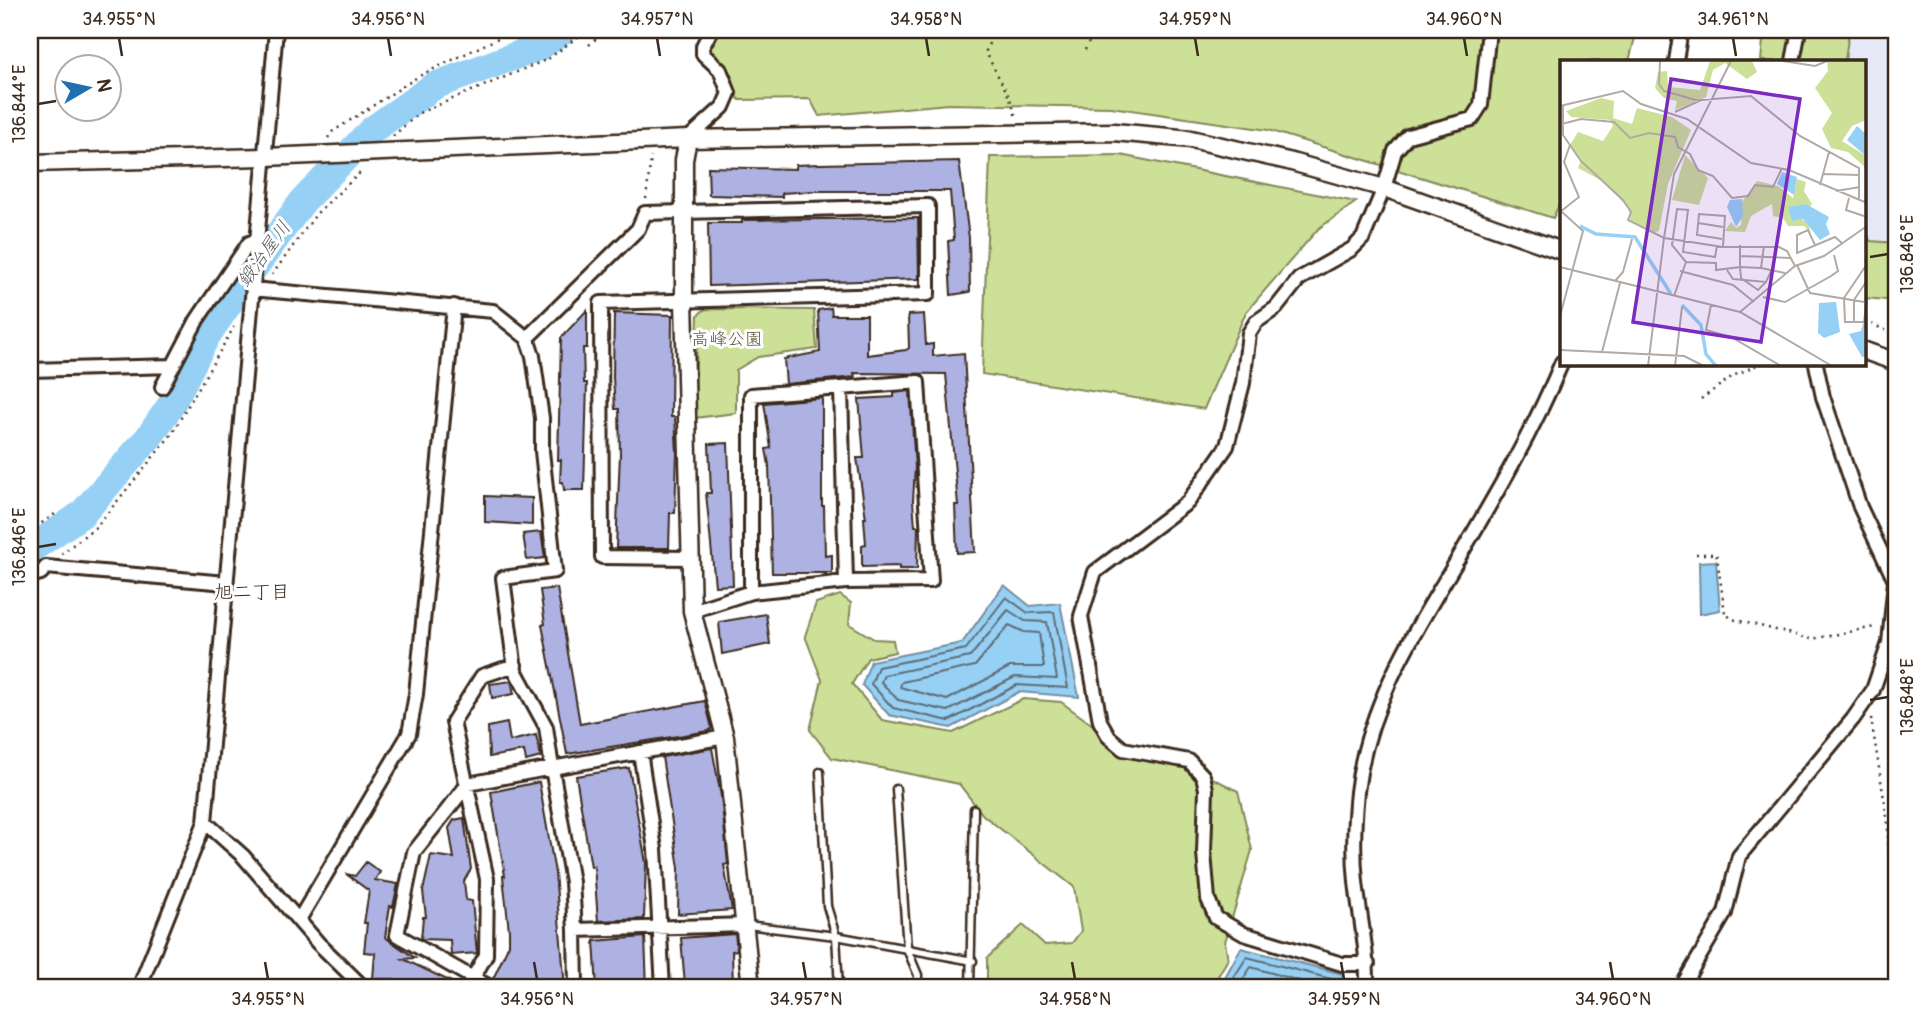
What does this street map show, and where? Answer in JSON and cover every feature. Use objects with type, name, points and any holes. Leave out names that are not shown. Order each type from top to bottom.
[{"type":"street","points":[[139,988],[205,822],[276,30]]},
{"type":"street","points":[[711,30],[702,46],[703,54],[720,69],[729,93],[723,107],[688,139],[684,213],[692,611],[725,737],[747,925],[751,988]]},
{"type":"street","points":[[1368,964],[1342,964],[1244,934],[1216,918],[1208,898],[1204,853],[1206,789],[1203,776],[1188,761],[1123,749],[1109,737],[1100,721],[1081,616],[1095,572],[1188,502],[1227,446],[1243,383],[1249,334],[1256,322],[1276,308],[1299,279],[1352,249],[1363,238],[1384,188],[1395,151],[1408,136],[1472,119],[1481,105],[1488,60],[1489,30]]},
{"type":"street","points":[[1676,60],[1681,30]]},
{"type":"street","points":[[1793,60],[1799,30]]},
{"type":"street","points":[[30,163],[326,155],[652,140],[1114,132],[1191,139],[1288,160],[1384,188],[1560,250]]},
{"type":"street","points":[[527,338],[638,229],[645,213],[928,206],[928,294],[601,303],[602,557],[690,558]]},
{"type":"street","points":[[162,387],[197,320],[249,243],[256,244]]},
{"type":"street","points":[[252,288],[493,311],[527,338],[533,356],[542,418],[541,451],[555,571],[503,578],[514,664],[547,727],[572,882],[576,988]]},
{"type":"street","points":[[300,918],[409,734],[416,694],[454,306]]},
{"type":"street","points":[[1867,352],[1896,362]]},
{"type":"street","points":[[30,370],[173,366]]},
{"type":"street","points":[[1367,988],[1368,964],[1356,881],[1354,835],[1357,791],[1373,722],[1383,692],[1406,646],[1524,444],[1560,366]]},
{"type":"street","points":[[1681,988],[1725,912],[1739,856],[1865,702],[1889,643],[1895,581],[1860,507],[1822,397],[1816,366]]},
{"type":"street","points":[[692,611],[751,593],[846,582],[931,582],[918,382],[751,395],[751,593]]},
{"type":"street","points":[[841,388],[846,582]]},
{"type":"street","points":[[30,576],[41,573],[46,567],[226,583]]},
{"type":"street","points":[[473,978],[486,955],[487,879],[453,722],[482,676],[514,664]]},
{"type":"street","points":[[492,988],[397,934],[414,852],[468,784],[725,737]]},
{"type":"street","points":[[639,752],[655,849],[663,988]]},
{"type":"street","points":[[205,822],[243,856],[300,918],[352,984],[365,988]]},
{"type":"street","points":[[575,930],[747,925]]},
{"type":"lane","points":[[820,772],[827,906],[836,936],[839,988]]},
{"type":"lane","points":[[896,789],[907,949],[918,975],[918,988]]},
{"type":"lane","points":[[970,988],[973,961],[974,809]]},
{"type":"lane","points":[[747,925],[836,936],[973,961]]},
{"type":"path","points":[[326,155],[332,132],[419,76],[514,30]]},
{"type":"path","points":[[589,45],[606,30]]},
{"type":"path","points":[[994,30],[986,51],[1011,98],[1018,134]]},
{"type":"path","points":[[1084,50],[1090,40],[1110,30]]},
{"type":"path","points":[[645,213],[652,140]]},
{"type":"path","points":[[46,567],[97,526],[171,435],[226,340],[243,314],[250,311]]},
{"type":"path","points":[[1867,322],[1896,335]]},
{"type":"path","points":[[1701,399],[1733,376],[1755,366]]},
{"type":"path","points":[[30,531],[55,513]]},
{"type":"path","points":[[1696,554],[1716,554],[1725,613],[1732,619],[1812,639],[1891,623]]},
{"type":"path","points":[[1865,702],[1879,749],[1888,824],[1888,849],[1896,872]]},
{"type":"shaded area","points":[[1849,30],[1896,30],[1896,277],[1881,276],[1867,231],[1867,60],[1845,60]]},
{"type":"green space","points":[[722,30],[1637,30],[1629,60],[1560,60],[1560,202],[1553,218],[1268,130],[1111,107],[948,104],[819,116],[810,99],[740,100],[735,96],[731,74],[709,50]]},
{"type":"green space","points":[[1764,30],[1849,30],[1845,60],[1761,60]]},
{"type":"green space","points":[[1120,155],[1356,202],[1318,229],[1246,312],[1204,409],[982,374],[990,157]]},
{"type":"green space","points":[[1867,231],[1870,241],[1896,243],[1896,301],[1867,298]]},
{"type":"green space","name":"高峰公園","points":[[705,309],[814,310],[817,349],[758,357],[736,370],[736,413],[694,418],[698,315]]},
{"type":"green space","points":[[840,595],[851,603],[849,624],[874,639],[893,640],[895,652],[868,658],[852,684],[882,720],[953,733],[1023,699],[1061,702],[1097,728],[1124,754],[1187,765],[1238,791],[1252,850],[1225,942],[1228,959],[1211,988],[987,988],[987,958],[1023,925],[1045,945],[1072,943],[1081,931],[1074,887],[983,815],[959,784],[832,758],[810,730],[822,680],[805,636],[816,603]]},
{"type":"water","points":[[1716,561],[1720,610],[1700,614],[1699,562]]},
{"type":"water","points":[[1004,585],[1030,606],[1060,603],[1079,697],[1019,692],[951,728],[889,715],[862,685],[871,661],[962,643]]},
{"type":"water","points":[[1241,948],[1343,974],[1339,988],[1219,988]]},
{"type":"building","points":[[959,161],[969,238],[970,292],[951,295],[948,241],[954,240],[950,191],[813,191],[782,193],[782,197],[709,195],[708,167],[796,169],[796,165]]},
{"type":"building","points":[[918,218],[919,279],[709,286],[708,223],[742,223],[742,220]]},
{"type":"building","points":[[831,308],[832,315],[867,315],[867,355],[909,348],[908,315],[924,314],[926,345],[933,344],[933,356],[964,353],[975,552],[957,553],[955,505],[958,505],[946,374],[854,373],[855,377],[786,384],[784,359],[820,352],[818,310]]},
{"type":"building","points":[[587,310],[587,348],[583,348],[584,383],[587,383],[584,490],[564,490],[563,482],[560,482],[561,460],[558,460],[561,338]]},
{"type":"building","points":[[614,313],[672,315],[671,417],[675,417],[677,453],[675,513],[670,513],[669,548],[616,548],[620,454],[619,409],[615,409],[613,377]]},
{"type":"building","points":[[910,391],[915,467],[913,501],[915,526],[918,526],[917,569],[899,569],[899,566],[862,567],[862,545],[866,544],[866,518],[857,458],[864,458],[859,399],[894,397],[894,393]]},
{"type":"building","points":[[822,398],[822,506],[825,556],[832,555],[832,573],[772,573],[769,465],[766,449],[771,448],[764,403]]},
{"type":"building","points":[[728,443],[733,585],[715,586],[706,493],[711,493],[709,444]]},
{"type":"building","points":[[485,496],[532,498],[532,525],[485,522]]},
{"type":"building","points":[[541,532],[545,558],[527,560],[523,534]]},
{"type":"building","points":[[557,588],[580,724],[705,701],[712,728],[709,731],[567,754],[542,625],[545,624],[540,590]]},
{"type":"building","points":[[766,614],[770,644],[722,654],[719,622]]},
{"type":"building","points":[[511,681],[514,694],[492,698],[490,684]]},
{"type":"building","points":[[507,723],[510,741],[536,735],[541,757],[526,761],[524,751],[489,757],[488,727]]},
{"type":"building","points":[[712,748],[721,796],[728,864],[724,865],[732,910],[678,914],[679,868],[662,757]]},
{"type":"building","points":[[629,768],[646,863],[644,919],[598,921],[594,866],[591,867],[576,776]]},
{"type":"building","points":[[539,782],[555,873],[565,988],[501,988],[493,979],[509,944],[509,931],[505,876],[491,792]]},
{"type":"building","points":[[464,818],[471,869],[464,881],[466,900],[472,901],[477,953],[451,955],[450,940],[421,939],[423,917],[426,917],[423,891],[431,855],[454,858],[449,828],[454,820]]},
{"type":"building","points":[[366,862],[380,872],[375,880],[398,884],[393,907],[390,906],[385,937],[415,958],[403,959],[464,988],[393,988],[393,979],[373,979],[375,953],[364,952],[367,923],[364,923],[369,891],[346,874],[355,876]]},
{"type":"building","points":[[735,934],[737,950],[732,951],[733,988],[713,988],[713,982],[685,985],[681,938]]},
{"type":"building","points":[[645,937],[647,988],[597,988],[594,941]]},
{"type":"waterway","name":"鍛治屋川","points":[[30,550],[82,514],[149,437],[171,405],[206,337],[240,287],[303,201],[372,130],[434,86],[539,47],[563,30]]},
{"type":"district","name":"旭二丁目","points":[[252,592]]}]
